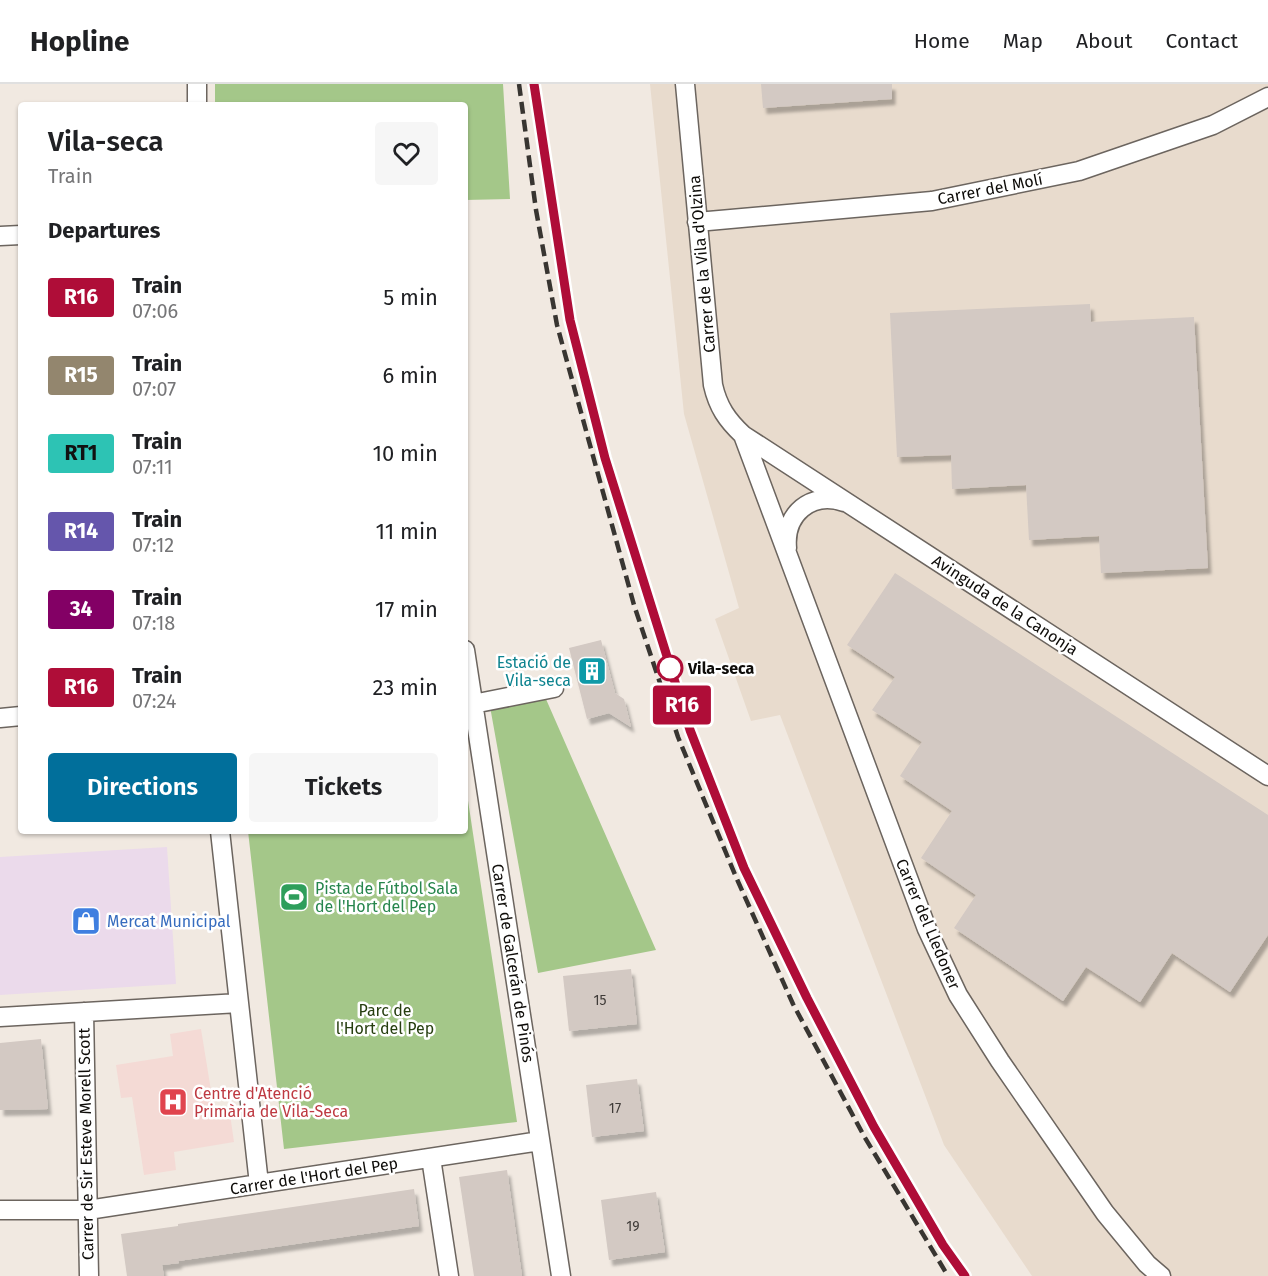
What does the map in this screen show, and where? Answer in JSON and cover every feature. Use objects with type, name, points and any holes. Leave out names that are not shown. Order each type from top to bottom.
[{"type":"street","points":[[197,102],[198,84]]},
{"type":"street","name":"Carrer de la Vila d'Olzina","points":[[685,84],[713,385],[717,403],[728,421],[743,435]]},
{"type":"street","name":"Carrer del Molí","points":[[697,222],[932,201],[1079,171],[1213,125],[1268,97]]},
{"type":"street","points":[[0,236],[18,235]]},
{"type":"street","name":"Avinguda de la Canonja","points":[[743,435],[1268,776]]},
{"type":"street","name":"Carrer del Lledoner","points":[[743,435],[927,929],[958,995],[1000,1061],[1105,1213],[1147,1263],[1161,1276]]},
{"type":"street","name":"Carrer del Lledoner","points":[[790,562],[787,532],[792,520],[801,509],[812,502],[825,499],[834,499],[849,504]]},
{"type":"street","name":"Carrer de Galcerán de Pinós","points":[[468,678],[561,1276]]},
{"type":"street","points":[[473,704],[554,688]]},
{"type":"street","points":[[0,718],[18,716]]},
{"type":"street","points":[[220,834],[259,1184]]},
{"type":"street","points":[[0,1017],[239,1003]]},
{"type":"street","name":"Carrer de Sir Esteve Morell Scott","points":[[84,1012],[89,1276]]},
{"type":"street","name":"Carrer de l'Hort del Pep","points":[[0,1210],[88,1210],[540,1142]]},
{"type":"street","points":[[431,1158],[449,1276]]},
{"type":"shaded area","points":[[650,84],[1268,84],[1268,1276],[1032,1276],[944,1145],[780,715],[751,721],[715,619],[739,608],[684,414]]},
{"type":"shaded area","name":"Mercat Municipal","points":[[167,847],[176,984],[0,995],[0,857]]},
{"type":"shaded area","name":"Centre d'Atenció Primària de Vila-Seca","points":[[201,1029],[214,1109],[229,1107],[234,1142],[174,1152],[176,1170],[144,1175],[132,1097],[121,1098],[116,1065],[173,1056],[170,1034]]},
{"type":"green space","points":[[215,84],[503,84],[510,199],[468,200],[468,102],[215,102]]},
{"type":"green space","points":[[542,690],[656,950],[538,973],[489,701]]},
{"type":"green space","name":"Parc de l'Hort del Pep","points":[[468,801],[517,1122],[284,1149],[248,834],[468,834]]},
{"type":"building","points":[[761,84],[892,84],[892,99],[763,108]]},
{"type":"building","points":[[1090,304],[1091,322],[1194,317],[1208,568],[1101,573],[1099,536],[1029,540],[1026,485],[952,489],[951,455],[897,457],[890,313]]},
{"type":"building","points":[[895,573],[1268,815],[1268,935],[1230,992],[1172,953],[1140,1002],[1086,967],[1063,1001],[954,928],[976,895],[921,858],[952,811],[900,776],[922,742],[872,710],[895,677],[847,645]]},
{"type":"building","name":"Estació de Vila-seca","points":[[601,640],[615,693],[624,699],[631,727],[609,713],[587,719],[569,648]]},
{"type":"building","points":[[631,969],[637,1024],[569,1031],[563,976]]},
{"type":"building","points":[[41,1039],[48,1109],[0,1110],[0,1043]]},
{"type":"building","points":[[637,1079],[644,1131],[592,1137],[586,1085]]},
{"type":"building","points":[[507,1170],[522,1276],[474,1276],[459,1177]]},
{"type":"building","points":[[414,1189],[419,1226],[178,1261],[179,1263],[162,1265],[164,1276],[127,1276],[121,1234]]},
{"type":"building","points":[[656,1192],[665,1252],[609,1260],[601,1200]]},
{"type":"railway","points":[[519,84],[536,210],[557,325],[634,605],[678,737],[736,877],[793,1004],[864,1136],[948,1276]]},
{"type":"railway","points":[[534,84],[570,320],[605,458],[690,730],[744,868],[807,998],[874,1127],[943,1245],[965,1276]]},
{"type":"train","name":"R16","points":[[534,84],[570,320],[605,458],[690,730],[744,868],[807,998],[874,1127],[943,1245],[965,1276]]},
{"type":"place","name":"Vila-seca","points":[[670,668]]},
{"type":"place","name":"Estació de Vila-seca","points":[[592,671]]},
{"type":"place","name":"Pista de Fútbol Sala de l'Hort del Pep","points":[[294,897]]},
{"type":"place","name":"Mercat Municipal","points":[[86,921]]},
{"type":"place","name":"Centre d'Atenció Primària de Vila-Seca","points":[[173,1102]]}]
